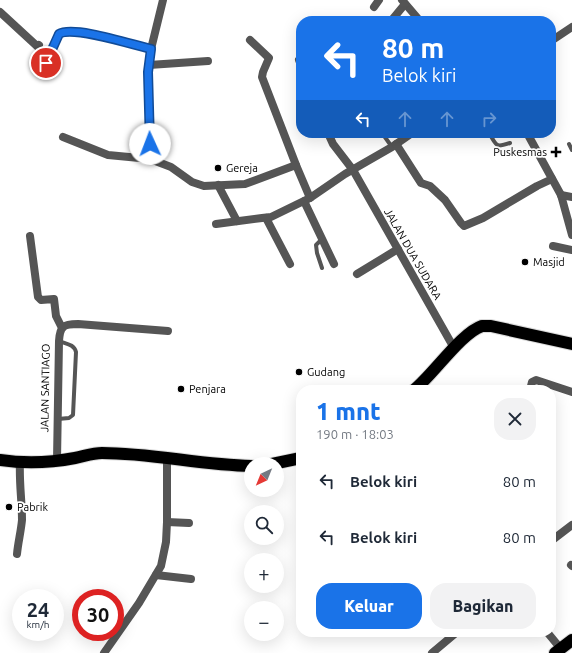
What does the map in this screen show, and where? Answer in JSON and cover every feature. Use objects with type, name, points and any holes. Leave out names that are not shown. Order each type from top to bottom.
[{"type":"highway","points":[[420,385],[435,371],[454,348],[475,330],[483,326],[491,326],[572,342]]},
{"type":"highway","points":[[0,460],[20,463],[41,463],[75,458],[91,453],[102,453],[244,466]]},
{"type":"highway","points":[[284,462],[296,459]]},
{"type":"highway","points":[[558,651],[572,640]]},
{"type":"street","points":[[150,158],[148,90],[149,65],[151,49],[163,0]]},
{"type":"street","points":[[374,7],[379,0]]},
{"type":"street","points":[[394,16],[404,2],[416,16]]},
{"type":"street","points":[[0,12],[38,47],[38,45]]},
{"type":"street","points":[[556,38],[572,27]]},
{"type":"street","points":[[46,63],[59,34],[63,31],[84,32],[151,49]]},
{"type":"street","points":[[250,40],[269,58],[262,77],[296,165],[322,239],[334,264]]},
{"type":"street","points":[[149,65],[208,61]]},
{"type":"street","points":[[63,137],[108,155],[150,158],[171,167],[197,184],[218,186],[245,184],[296,165]]},
{"type":"street","name":"JALAN DUA SUDARA","points":[[330,138],[333,144],[353,170],[454,348]]},
{"type":"street","points":[[216,224],[271,217],[307,199],[404,138]]},
{"type":"street","points":[[530,138],[561,195],[572,235]]},
{"type":"street","points":[[394,145],[421,183],[430,186],[444,200],[464,226],[483,218],[537,186],[552,179]]},
{"type":"street","points":[[218,186],[237,221]]},
{"type":"street","points":[[561,195],[572,197]]},
{"type":"street","points":[[266,218],[290,264]]},
{"type":"street","points":[[30,236],[38,297],[41,300],[54,299],[56,316],[62,328],[68,324],[78,324],[168,331]]},
{"type":"street","points":[[553,246],[572,250]]},
{"type":"street","points":[[357,274],[398,249]]},
{"type":"street","name":"JALAN SANTIAGO","points":[[56,460],[59,341],[62,328]]},
{"type":"street","points":[[531,385],[532,382],[536,380],[551,385]]},
{"type":"street","points":[[556,387],[572,392]]},
{"type":"street","points":[[104,653],[138,603],[160,566],[164,552],[167,522],[167,458]]},
{"type":"street","points":[[18,554],[18,543],[22,521],[19,482],[20,463]]},
{"type":"street","points":[[167,522],[189,523]]},
{"type":"street","points":[[556,537],[572,525]]},
{"type":"street","points":[[156,574],[191,579]]},
{"type":"street","points":[[432,653],[451,637]]},
{"type":"street","points":[[549,637],[558,651]]},
{"type":"lane","points":[[387,138],[394,145]]},
{"type":"lane","points":[[492,138],[497,146],[510,143]]},
{"type":"lane","points":[[569,144],[572,150]]},
{"type":"lane","points":[[322,239],[316,245],[316,253],[322,268]]},
{"type":"lane","points":[[57,419],[69,418],[73,416],[76,352],[75,348],[72,346],[59,341]]},
{"type":"place","name":"Puskesmas","points":[[556,152]]},
{"type":"place","name":"Gereja","points":[[218,168]]},
{"type":"place","name":"Masjid","points":[[525,262]]},
{"type":"place","name":"Gudang","points":[[299,372]]},
{"type":"place","name":"Penjara","points":[[181,389]]},
{"type":"place","name":"Pabrik","points":[[9,507]]},
{"type":"route","points":[[46,63],[59,34],[63,31],[84,32],[151,49],[148,72],[150,144]]}]
